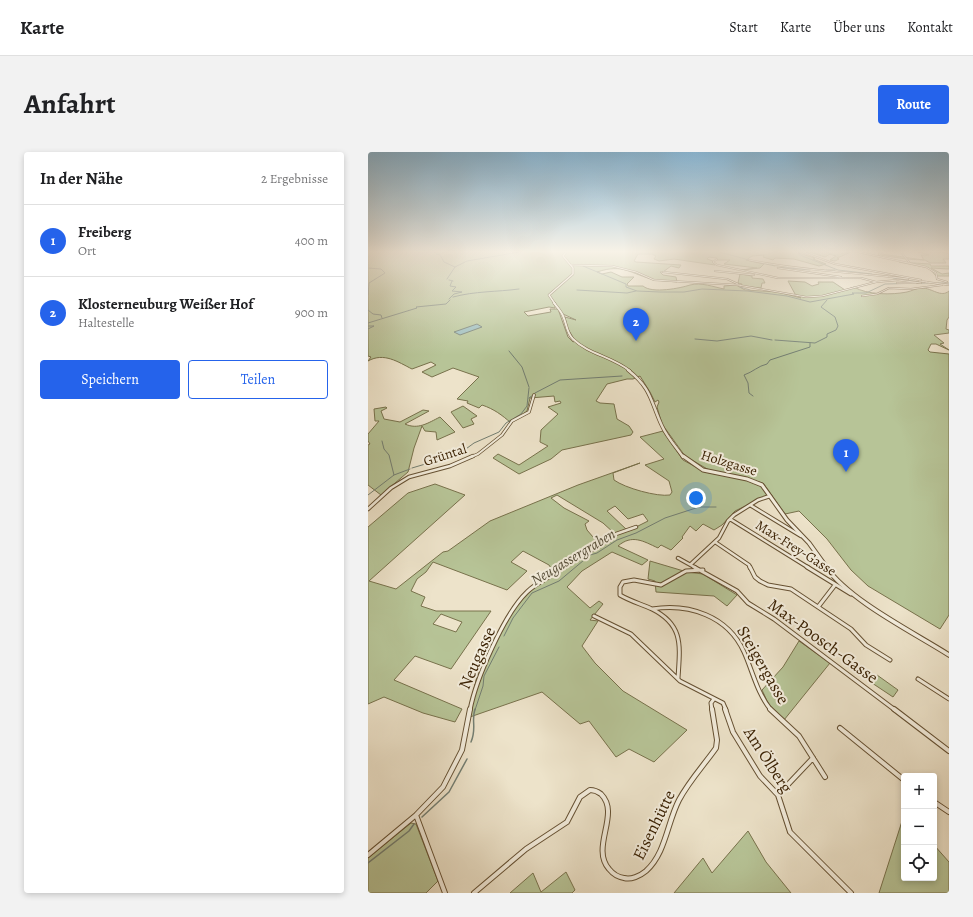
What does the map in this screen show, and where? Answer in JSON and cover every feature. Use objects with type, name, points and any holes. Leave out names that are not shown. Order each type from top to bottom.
[{"type":"street","name":"Holzgasse","points":[[558,286],[550,292],[549,298],[563,316],[568,333],[574,340],[589,350],[621,364],[642,381],[650,395],[662,427],[684,458],[707,471],[756,482],[764,487],[790,523],[804,537],[834,578],[851,594],[949,655]]},
{"type":"street","points":[[742,286],[813,297],[861,286]]},
{"type":"street","points":[[862,296],[877,294],[889,288],[911,289],[943,286]]},
{"type":"street","name":"Grüntal","points":[[368,510],[391,488],[405,479],[450,466],[470,458],[502,435],[512,421],[529,412],[534,395]]},
{"type":"street","points":[[691,564],[715,542],[730,519],[750,506],[770,496]]},
{"type":"street","points":[[750,506],[804,537]]},
{"type":"street","name":"Max-Frey-Gasse","points":[[730,519],[851,594]]},
{"type":"street","points":[[785,527],[790,523]]},
{"type":"street","name":"Neugasse","points":[[368,855],[416,815],[443,787],[455,767],[462,750],[471,705],[480,674],[514,607],[530,588],[552,577],[563,566],[599,546],[616,534],[636,527]]},
{"type":"street","points":[[715,542],[749,565],[755,577],[760,581],[768,585],[791,589],[851,629],[866,645],[890,660]]},
{"type":"street","name":"Max-Poosch-Gasse","points":[[678,558],[703,570],[737,591],[748,603],[774,619],[949,751]]},
{"type":"street","points":[[678,678],[680,642],[678,632],[668,620],[652,609],[629,601],[620,595],[620,589],[624,582],[636,579],[661,585],[686,570],[703,570]]},
{"type":"street","points":[[830,582],[834,578]]},
{"type":"street","points":[[818,607],[835,585]]},
{"type":"street","name":"Steigergasse","points":[[652,609],[661,607],[691,609],[706,613],[727,628],[734,635],[741,647],[768,707],[798,735],[825,777]]},
{"type":"street","name":"Am Ölberg","points":[[594,616],[631,634],[669,672],[683,683],[723,703],[733,732],[760,776],[778,795],[790,832],[851,893]]},
{"type":"street","points":[[918,679],[949,699]]},
{"type":"street","name":"Eisenhütte","points":[[474,893],[526,849],[567,822],[572,817],[584,792],[589,790],[597,791],[606,801],[609,816],[601,843],[601,855],[608,870],[620,879],[632,878],[644,874],[654,863],[679,799],[716,748],[717,740],[711,703],[714,699]]},
{"type":"street","points":[[840,728],[901,778]]},
{"type":"street","points":[[778,795],[814,758]]},
{"type":"street","points":[[937,804],[949,812]]},
{"type":"street","points":[[416,815],[445,893]]},
{"type":"green space","points":[[368,286],[628,286],[643,286],[653,290],[666,290],[688,286],[709,286],[724,289],[724,286],[737,286],[745,290],[778,292],[801,298],[795,294],[790,286],[838,286],[845,290],[854,287],[866,292],[880,294],[909,292],[918,288],[926,288],[940,293],[946,293],[949,291],[949,317],[947,320],[946,329],[949,330],[949,333],[934,335],[944,343],[940,344],[949,350],[936,344],[931,344],[928,350],[930,352],[949,354],[949,615],[940,629],[868,586],[851,570],[827,539],[799,511],[785,514],[763,483],[709,470],[685,456],[662,424],[657,407],[659,402],[658,400],[655,402],[640,376],[633,379],[607,384],[596,401],[600,403],[614,404],[617,419],[629,426],[633,432],[631,435],[562,450],[551,459],[519,474],[493,458],[498,454],[519,465],[548,446],[540,442],[541,430],[558,414],[548,407],[561,403],[560,401],[555,402],[554,396],[530,398],[527,411],[511,423],[498,412],[482,405],[479,408],[467,403],[468,401],[457,399],[479,377],[453,368],[432,377],[422,372],[436,365],[431,362],[412,369],[391,359],[380,357],[368,361],[371,357],[368,356]],"holes":[[[555,306],[558,309],[550,309],[551,312],[528,316],[524,312],[549,307],[555,308]],[[558,309],[563,314],[576,320],[565,317],[567,327],[575,341],[573,342],[568,337]]]},
{"type":"green space","points":[[741,286],[761,286],[761,288]]},
{"type":"green space","points":[[463,406],[477,416],[471,419],[474,424],[463,428],[451,412]]},
{"type":"green space","points":[[387,408],[381,411],[384,419],[400,422],[423,410],[429,411],[405,424],[410,426],[419,426],[440,417],[455,432],[437,440],[436,432],[425,431],[422,426],[414,448],[408,472],[381,495],[368,485],[368,445],[370,444],[368,441],[368,434],[379,421],[375,421],[374,409]]},
{"type":"green space","points":[[663,431],[683,460],[705,472],[746,480],[761,486],[768,495],[735,511],[722,525],[714,530],[703,524],[696,531],[690,526],[682,537],[683,538],[671,550],[661,545],[658,548],[638,540],[628,540],[623,542],[618,546],[648,560],[642,565],[612,552],[582,571],[567,587],[590,608],[599,601],[603,604],[590,620],[598,621],[582,646],[595,663],[623,691],[687,730],[654,762],[629,749],[616,757],[589,721],[580,724],[542,692],[467,718],[477,676],[514,606],[528,590],[554,573],[549,565],[523,551],[511,562],[527,571],[507,590],[433,562],[426,572],[417,579],[411,591],[425,597],[421,606],[436,611],[491,611],[451,669],[415,656],[394,680],[462,709],[455,722],[423,713],[384,697],[368,704],[368,527],[408,493],[435,484],[465,495],[369,581],[396,589],[443,552],[448,551],[490,521],[578,485],[640,463],[613,473],[614,480],[641,491],[657,495],[670,495],[672,492],[669,481],[645,465],[664,459],[640,437]],"holes":[[[557,495],[603,523],[614,533],[599,544],[587,530],[585,524],[589,521],[564,508],[551,498]],[[615,506],[628,519],[643,514],[648,521],[628,531],[607,511]],[[441,614],[462,622],[456,632],[433,624]]]},
{"type":"green space","points":[[650,561],[687,572],[703,574],[737,595],[727,606],[714,596],[656,592],[655,581],[648,579]]},
{"type":"green space","points":[[799,641],[830,663],[784,720],[769,705],[762,690],[783,667]]},
{"type":"green space","points":[[877,675],[898,690],[893,697],[872,683]]},
{"type":"green space","points":[[411,823],[416,824],[438,881],[426,893],[368,893],[368,858]]},
{"type":"green space","points":[[901,824],[901,881],[937,881],[937,848],[949,862],[949,893],[879,893]]},
{"type":"green space","points":[[748,831],[766,862],[791,893],[674,893],[703,858],[712,873]]},
{"type":"green space","points":[[566,872],[575,890],[572,893],[510,893],[533,873],[541,892]]},
{"type":"water","points":[[477,324],[482,327],[460,335],[454,332]]},
{"type":"waterway","points":[[368,295],[369,286]]},
{"type":"waterway","points":[[449,299],[454,294],[462,292],[452,291],[456,287],[450,286]]},
{"type":"waterway","points":[[626,286],[626,287],[637,291],[684,292],[702,289],[747,291],[787,296],[810,302],[854,294],[852,293],[866,293],[882,286]]},
{"type":"waterway","points":[[740,287],[750,290]]},
{"type":"waterway","points":[[453,297],[519,289]]},
{"type":"waterway","points":[[577,290],[627,293],[636,291]]},
{"type":"waterway","points":[[368,323],[417,308],[416,307],[446,304],[450,300]]},
{"type":"waterway","points":[[775,340],[815,343],[827,337],[827,334],[836,330],[838,326],[835,317],[821,307],[827,300]]},
{"type":"waterway","points":[[368,310],[373,314],[381,315],[382,318]]},
{"type":"waterway","points":[[368,326],[374,326],[368,329]]},
{"type":"waterway","points":[[695,339],[717,341],[751,336],[772,340]]},
{"type":"waterway","points":[[753,396],[749,393],[748,383],[744,375],[767,364],[770,360],[810,347],[810,343]]},
{"type":"waterway","points":[[509,351],[522,367],[529,387]]},
{"type":"waterway","points":[[535,393],[560,380],[622,376]]},
{"type":"waterway","points":[[412,468],[459,454],[474,443],[499,432],[506,423],[521,414],[527,406],[529,388]]},
{"type":"waterway","points":[[529,398],[533,395]]},
{"type":"waterway","points":[[382,441],[384,449],[389,455],[394,475]]},
{"type":"waterway","points":[[394,475],[410,469]]},
{"type":"waterway","points":[[368,495],[394,475]]},
{"type":"waterway","name":"Neugassergraben","points":[[504,636],[513,618],[532,593],[559,581],[590,555],[597,553],[617,540],[636,533],[665,518],[699,507],[716,507]]},
{"type":"waterway","name":"Neugassergraben","points":[[475,710],[483,686],[484,676],[499,647]]},
{"type":"waterway","name":"Neugassergraben","points":[[471,742],[474,733],[475,709]]},
{"type":"waterway","name":"Neugassergraben","points":[[422,817],[449,792],[467,759]]},
{"type":"waterway","name":"Neugassergraben","points":[[368,863],[409,831],[414,824]]},
{"type":"place","name":"Klosterneuburg Weißer Hof","points":[[636,341]]},
{"type":"place","name":"Freiberg","points":[[846,472]]}]
